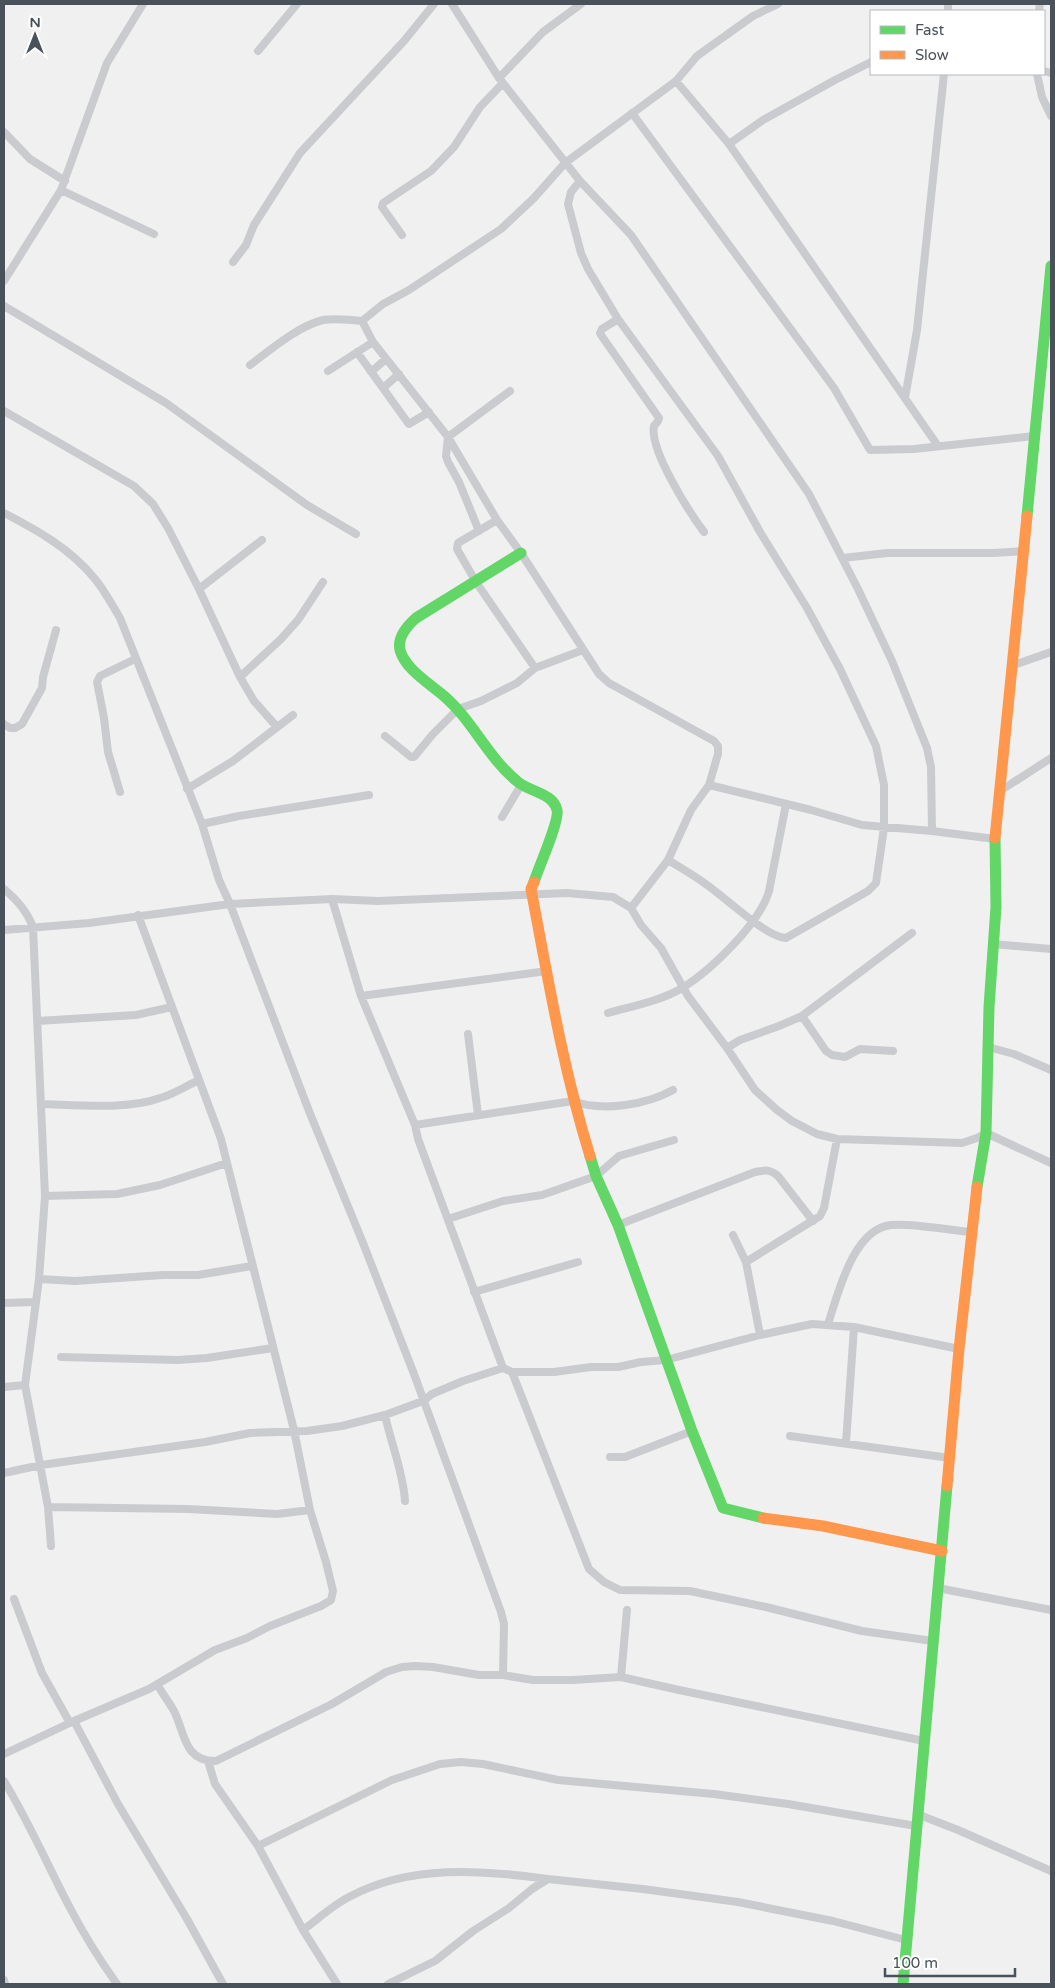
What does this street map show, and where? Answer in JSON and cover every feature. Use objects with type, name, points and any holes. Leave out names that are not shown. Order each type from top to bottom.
[{"type":"street","points":[[4,281],[61,190],[107,63],[143,4]]},
{"type":"street","points":[[258,51],[297,4]]},
{"type":"street","points":[[233,262],[246,245],[254,226],[300,153],[404,41],[434,4]]},
{"type":"street","points":[[452,4],[501,80],[565,163],[631,235],[810,494],[892,661],[927,748],[931,767],[932,831]]},
{"type":"street","points":[[402,235],[382,207],[383,203],[431,171],[454,147],[480,107],[543,32],[581,4]]},
{"type":"street","points":[[250,365],[282,341],[316,323],[329,320],[362,321],[383,304],[409,290],[501,229],[534,198],[565,163],[676,81],[697,56],[753,16],[778,4]]},
{"type":"street","points":[[729,144],[763,120],[870,62]]},
{"type":"street","points":[[905,398],[917,330],[944,75]]},
{"type":"street","points":[[1037,75],[1042,97],[1051,116]]},
{"type":"street","points":[[676,81],[729,144],[938,446]]},
{"type":"street","points":[[632,113],[834,388],[864,443],[870,450],[938,446],[1034,436]]},
{"type":"street","points":[[4,132],[30,159],[46,171],[65,180]]},
{"type":"street","points":[[580,181],[571,192],[568,204],[588,269],[618,319],[718,456],[760,532],[807,608],[840,669],[876,746],[884,785],[884,828],[876,883],[873,888],[786,938],[779,938],[768,932],[708,885],[668,860]]},
{"type":"street","points":[[61,190],[154,234]]},
{"type":"street","points":[[903,1984],[959,1349],[971,1232],[986,1133],[988,1047],[996,906],[995,839],[1034,436],[1049,308],[1051,266]]},
{"type":"street","points":[[4,306],[166,403],[306,505],[356,534]]},
{"type":"street","points":[[618,319],[602,329],[601,336],[659,418],[654,426],[654,437],[677,493],[704,532]]},
{"type":"street","points":[[362,321],[372,342],[448,437],[497,520],[521,553],[598,674],[609,683],[718,746],[718,754],[709,785],[691,810],[668,860],[631,908]]},
{"type":"street","points":[[328,371],[372,342]]},
{"type":"street","points":[[357,352],[409,424],[429,412]]},
{"type":"street","points":[[371,372],[386,359]]},
{"type":"street","points":[[382,388],[399,374]]},
{"type":"street","points":[[479,531],[446,456],[448,437],[510,391]]},
{"type":"street","points":[[4,411],[134,486],[153,504],[200,588],[240,677],[254,701],[277,727]]},
{"type":"street","points":[[459,482],[470,475]]},
{"type":"street","points":[[4,513],[37,530],[76,559],[93,576],[120,618],[202,824],[219,880],[230,904],[309,1111],[363,1243],[501,1612],[504,1624],[503,1675]]},
{"type":"street","points":[[497,520],[458,543],[457,549],[476,582],[535,668]]},
{"type":"street","points":[[200,588],[262,540]]},
{"type":"street","points":[[843,558],[887,553],[992,553],[1024,551]]},
{"type":"street","points":[[521,553],[416,618],[406,627],[398,641],[400,652],[404,659],[458,709],[504,770],[521,785],[551,799],[558,808],[558,815],[532,885],[532,894],[557,1029],[573,1101],[596,1176],[618,1225],[692,1431],[707,1471],[716,1487],[719,1500],[724,1508],[751,1516],[823,1526],[942,1551]]},
{"type":"street","points":[[240,677],[281,640],[298,620],[323,582]]},
{"type":"street","points":[[4,724],[10,728],[15,728],[22,724],[42,688],[43,677],[56,630]]},
{"type":"street","points":[[385,736],[411,757],[414,757],[433,734],[458,709],[481,701],[517,683],[535,668],[583,650]]},
{"type":"street","points":[[1011,666],[1051,652]]},
{"type":"street","points":[[120,792],[108,752],[98,682],[100,676],[135,659]]},
{"type":"street","points":[[187,788],[233,761],[293,715]]},
{"type":"street","points":[[1000,790],[1051,758]]},
{"type":"street","points":[[502,817],[521,785]]},
{"type":"street","points":[[709,785],[862,825],[995,839]]},
{"type":"street","points":[[202,824],[239,816],[369,796]]},
{"type":"street","points":[[608,1013],[653,1001],[683,987],[724,952],[754,921],[766,901],[769,891],[786,804]]},
{"type":"street","points":[[4,888],[19,902],[28,915],[33,927],[45,1196],[38,1279],[25,1385],[48,1507],[51,1546]]},
{"type":"street","points":[[4,930],[89,922],[230,904],[332,899],[378,901],[568,893],[613,897],[631,908],[640,924],[661,948],[683,987],[755,1090],[792,1121],[817,1134],[837,1139],[962,1143],[986,1133]]},
{"type":"street","points":[[332,899],[360,996],[415,1125],[418,1139],[503,1368]]},
{"type":"street","points":[[4,1754],[72,1722],[130,1698],[215,1650],[321,1606],[331,1600],[333,1591],[310,1510],[294,1430],[221,1139],[138,915]]},
{"type":"street","points":[[727,1048],[740,1040],[802,1016],[912,933]]},
{"type":"street","points":[[993,944],[1051,949]]},
{"type":"street","points":[[360,996],[547,972]]},
{"type":"street","points":[[37,1021],[136,1015],[172,1007]]},
{"type":"street","points":[[802,1016],[826,1051],[832,1055],[845,1057],[860,1050],[893,1051]]},
{"type":"street","points":[[468,1034],[478,1115]]},
{"type":"street","points":[[988,1047],[1014,1054],[1051,1070]]},
{"type":"street","points":[[42,1104],[98,1106],[128,1104],[160,1099],[199,1080]]},
{"type":"street","points":[[415,1125],[573,1101],[594,1106],[632,1104],[654,1099],[673,1090]]},
{"type":"street","points":[[986,1133],[1051,1163]]},
{"type":"street","points":[[746,1262],[820,1216],[824,1208],[837,1139]]},
{"type":"street","points":[[448,1219],[503,1201],[542,1195],[596,1176],[619,1156],[674,1140]]},
{"type":"street","points":[[45,1196],[117,1194],[160,1185],[227,1163]]},
{"type":"street","points":[[618,1225],[764,1170],[772,1170],[778,1176],[813,1221]]},
{"type":"street","points":[[828,1324],[845,1275],[856,1252],[865,1238],[879,1228],[890,1225],[971,1232]]},
{"type":"street","points":[[733,1235],[746,1262],[760,1334]]},
{"type":"street","points":[[474,1292],[578,1262]]},
{"type":"street","points":[[38,1279],[75,1281],[163,1275],[198,1275],[252,1266]]},
{"type":"street","points":[[4,1303],[35,1302]]},
{"type":"street","points":[[4,1473],[41,1465],[205,1442],[250,1433],[307,1431],[342,1426],[384,1415],[423,1401],[432,1394],[463,1381],[503,1368],[512,1372],[554,1372],[618,1367],[641,1362],[666,1360],[760,1334],[812,1324],[854,1327],[959,1349]]},
{"type":"street","points":[[846,1443],[854,1327]]},
{"type":"street","points":[[61,1356],[178,1360],[207,1358],[273,1348]]},
{"type":"street","points":[[512,1372],[589,1569],[604,1582],[620,1590],[690,1592],[766,1607],[862,1631],[933,1641]]},
{"type":"street","points":[[4,1387],[25,1385]]},
{"type":"street","points":[[384,1415],[390,1439],[400,1465],[405,1501]]},
{"type":"street","points":[[610,1457],[625,1457],[692,1431]]},
{"type":"street","points":[[790,1436],[950,1458]]},
{"type":"street","points":[[48,1507],[188,1509],[277,1514],[310,1510]]},
{"type":"street","points":[[938,1588],[1051,1610]]},
{"type":"street","points":[[14,1598],[42,1673],[187,1919],[223,1984]]},
{"type":"street","points":[[621,1676],[627,1610]]},
{"type":"street","points":[[156,1684],[174,1711],[185,1740],[192,1752],[199,1758],[208,1761],[216,1761],[332,1704],[386,1672],[402,1666],[433,1667],[480,1675],[503,1675],[533,1680],[573,1680],[621,1676],[679,1690],[924,1741]]},
{"type":"street","points":[[208,1761],[215,1784],[258,1846],[303,1930],[337,1984]]},
{"type":"street","points":[[258,1846],[392,1780],[440,1764],[460,1762],[483,1764],[558,1780],[714,1794],[788,1804],[916,1826]]},
{"type":"street","points":[[4,1781],[23,1812],[68,1904],[90,1944],[117,1984]]},
{"type":"street","points":[[917,1814],[1051,1871]]},
{"type":"street","points":[[303,1930],[348,1897],[391,1879],[418,1875],[488,1872],[738,1902],[833,1921],[906,1940]]},
{"type":"street","points":[[388,1984],[434,1961],[472,1931],[509,1908],[532,1888],[548,1879]]},
{"type":"street","points":[[4,1980],[5,1984]]},
{"type":"traffic: fast","points":[[1027,516],[1051,266]]},
{"type":"traffic: fast","points":[[521,553],[416,618],[401,636],[399,645],[403,657],[412,670],[454,706],[507,772],[518,782],[546,796],[555,804],[557,810],[555,824],[534,882]]},
{"type":"traffic: fast","points":[[977,1187],[986,1133],[989,1007],[996,907],[995,838]]},
{"type":"traffic: fast","points":[[590,1156],[596,1176],[618,1225],[692,1431],[723,1508],[763,1518]]},
{"type":"traffic: fast","points":[[903,1984],[947,1486]]},
{"type":"traffic: slow","points":[[995,838],[1027,516]]},
{"type":"traffic: slow","points":[[534,882],[531,889],[557,1024],[580,1123],[590,1156]]},
{"type":"traffic: slow","points":[[947,1486],[959,1349],[977,1187]]},
{"type":"traffic: slow","points":[[763,1518],[823,1526],[942,1551]]}]
